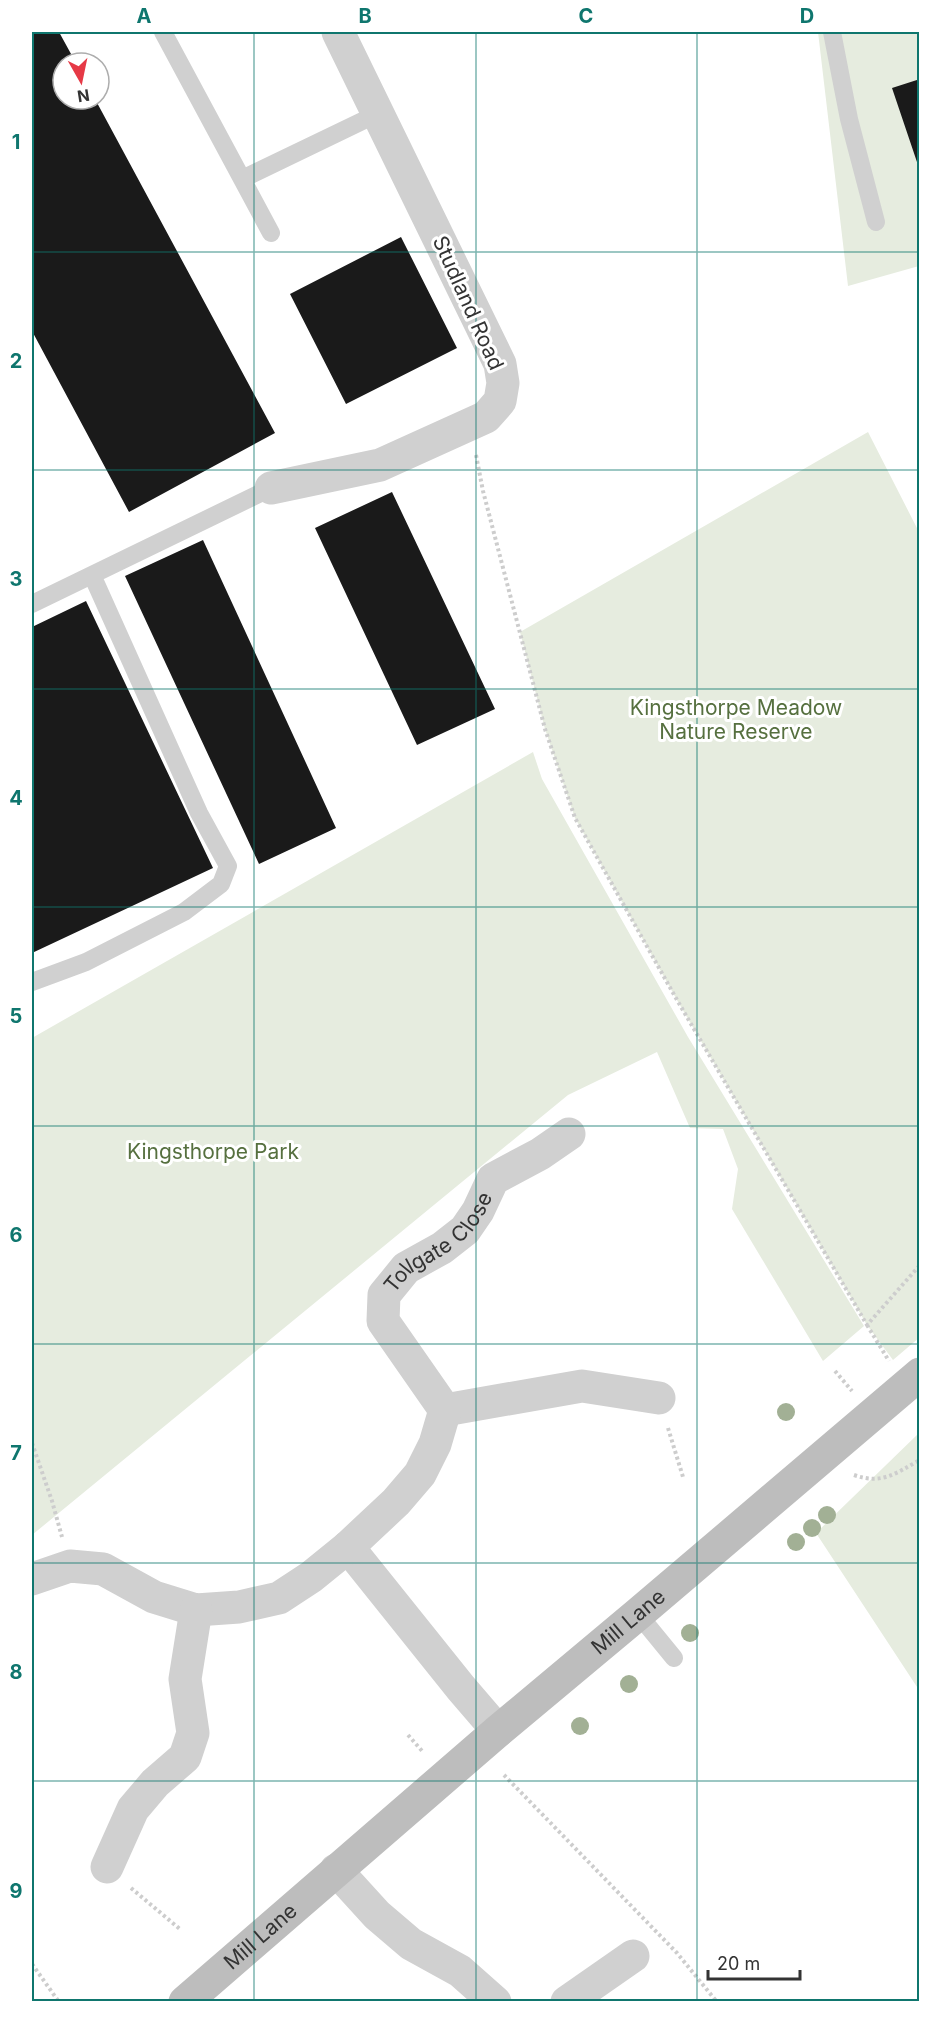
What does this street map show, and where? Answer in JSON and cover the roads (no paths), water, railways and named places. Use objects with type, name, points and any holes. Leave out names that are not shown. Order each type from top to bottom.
[{"type":"street","name":"Studland Road","points":[[271,488],[380,465],[486,417],[500,401],[503,383],[500,364],[338,32]]},
{"type":"street","name":"Tollgate Close","points":[[445,1410],[383,1321],[384,1295],[406,1268],[442,1248],[465,1230],[478,1211],[493,1179],[540,1155],[569,1134]]},
{"type":"street","name":"Mill Lane","points":[[185,2001],[498,1731],[912,1380]]},
{"type":"street","points":[[32,1579],[70,1566],[103,1569],[154,1597],[196,1611],[239,1607],[279,1598],[311,1577],[348,1547],[396,1502],[420,1474],[435,1444],[445,1410],[582,1386],[659,1398]]},
{"type":"street","points":[[348,1547],[498,1731]]},
{"type":"street","points":[[107,1867],[133,1809],[155,1783],[185,1757],[193,1733],[185,1679],[196,1611]]},
{"type":"street","points":[[336,1870],[377,1915],[411,1944],[460,1971],[495,2001]]},
{"type":"street","points":[[567,2001],[633,1956]]},
{"type":"lane","points":[[163,32],[271,233]]},
{"type":"lane","points":[[832,32],[849,119],[876,222]]},
{"type":"lane","points":[[242,179],[379,113]]},
{"type":"lane","points":[[32,604],[271,488]]},
{"type":"lane","points":[[32,982],[86,962],[184,912],[221,884],[228,866],[200,813],[92,575]]},
{"type":"lane","points":[[638,1614],[674,1658]]},
{"type":"park label","name":"Kingsthorpe Meadow Nature Reserve","points":[[736,720]]},
{"type":"park label","name":"Kingsthorpe Park","points":[[213,1152]]}]
